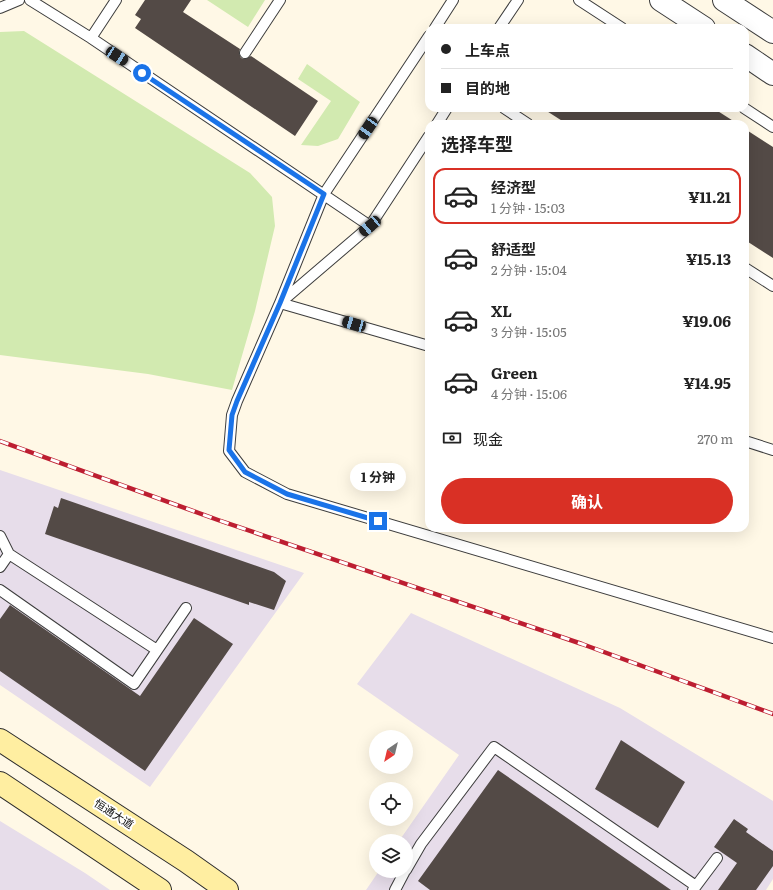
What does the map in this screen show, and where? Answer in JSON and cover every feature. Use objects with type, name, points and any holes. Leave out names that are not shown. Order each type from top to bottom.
[{"type":"main road","name":"恒通大道","points":[[0,740],[186,861],[227,890]]},
{"type":"main road","points":[[0,783],[160,890]]},
{"type":"street","points":[[661,0],[698,24]]},
{"type":"street","points":[[724,0],[773,32]]},
{"type":"street","points":[[749,58],[773,74]]},
{"type":"lane","points":[[0,8],[19,0]]},
{"type":"lane","points":[[30,0],[91,38],[370,226]]},
{"type":"lane","points":[[91,38],[116,0]]},
{"type":"lane","points":[[245,53],[280,0]]},
{"type":"lane","points":[[438,24],[453,0]]},
{"type":"lane","points":[[502,24],[518,0]]},
{"type":"lane","points":[[579,0],[616,24]]},
{"type":"lane","points":[[425,42],[324,194],[280,303],[232,415],[229,450],[245,472],[287,494],[773,638]]},
{"type":"lane","points":[[749,111],[773,127]]},
{"type":"lane","points":[[510,112],[522,120]]},
{"type":"lane","points":[[280,303],[370,226],[425,142]]},
{"type":"lane","points":[[749,271],[773,286]]},
{"type":"lane","points":[[280,303],[425,345]]},
{"type":"lane","points":[[749,442],[773,450]]},
{"type":"lane","points":[[0,536],[9,554],[157,650]]},
{"type":"lane","points":[[0,567],[9,554]]},
{"type":"lane","points":[[0,590],[134,684],[186,608]]},
{"type":"lane","points":[[413,858],[421,844],[494,747],[694,888],[717,858]]},
{"type":"lane","points":[[395,890],[402,878]]},
{"type":"shaded area","points":[[0,470],[304,573],[150,787],[0,685]]},
{"type":"shaded area","points":[[411,613],[620,708],[773,801],[773,879],[766,890],[366,890],[374,878],[413,878],[413,834],[404,834],[409,826],[413,826],[413,821],[459,755],[357,684]]},
{"type":"shaded area","points":[[0,821],[85,873],[110,890],[0,890]]},
{"type":"green space","points":[[207,0],[265,0],[248,27]]},
{"type":"green space","points":[[24,31],[250,173],[272,197],[275,226],[255,311],[232,390],[148,374],[0,355],[0,32]]},
{"type":"green space","points":[[307,64],[360,102],[338,139],[318,146],[301,145],[331,101],[298,79]]},
{"type":"building","points":[[145,0],[191,0],[183,12],[240,49],[239,53],[241,58],[245,59],[251,56],[318,101],[295,136],[135,28],[141,19],[135,15]]},
{"type":"building","points":[[548,112],[719,112],[732,120],[561,120]]},
{"type":"building","points":[[749,132],[773,147],[773,258],[749,243]]},
{"type":"building","points":[[61,498],[274,572],[286,581],[274,610],[249,602],[249,605],[45,534],[54,506],[58,508]]},
{"type":"building","points":[[10,605],[140,696],[194,618],[233,644],[145,771],[0,671],[0,619]]},
{"type":"building","points":[[621,740],[685,782],[658,828],[595,789]]},
{"type":"building","points":[[498,770],[671,890],[430,890],[418,881]]},
{"type":"building","points":[[734,819],[748,829],[746,832],[773,851],[773,866],[756,890],[718,890],[737,863],[714,847]]},
{"type":"railway","points":[[0,441],[218,520],[582,644],[773,714]]},
{"type":"route","points":[[142,73],[324,194],[280,303],[237,401],[232,415],[229,450],[245,472],[287,494],[378,521]]}]
